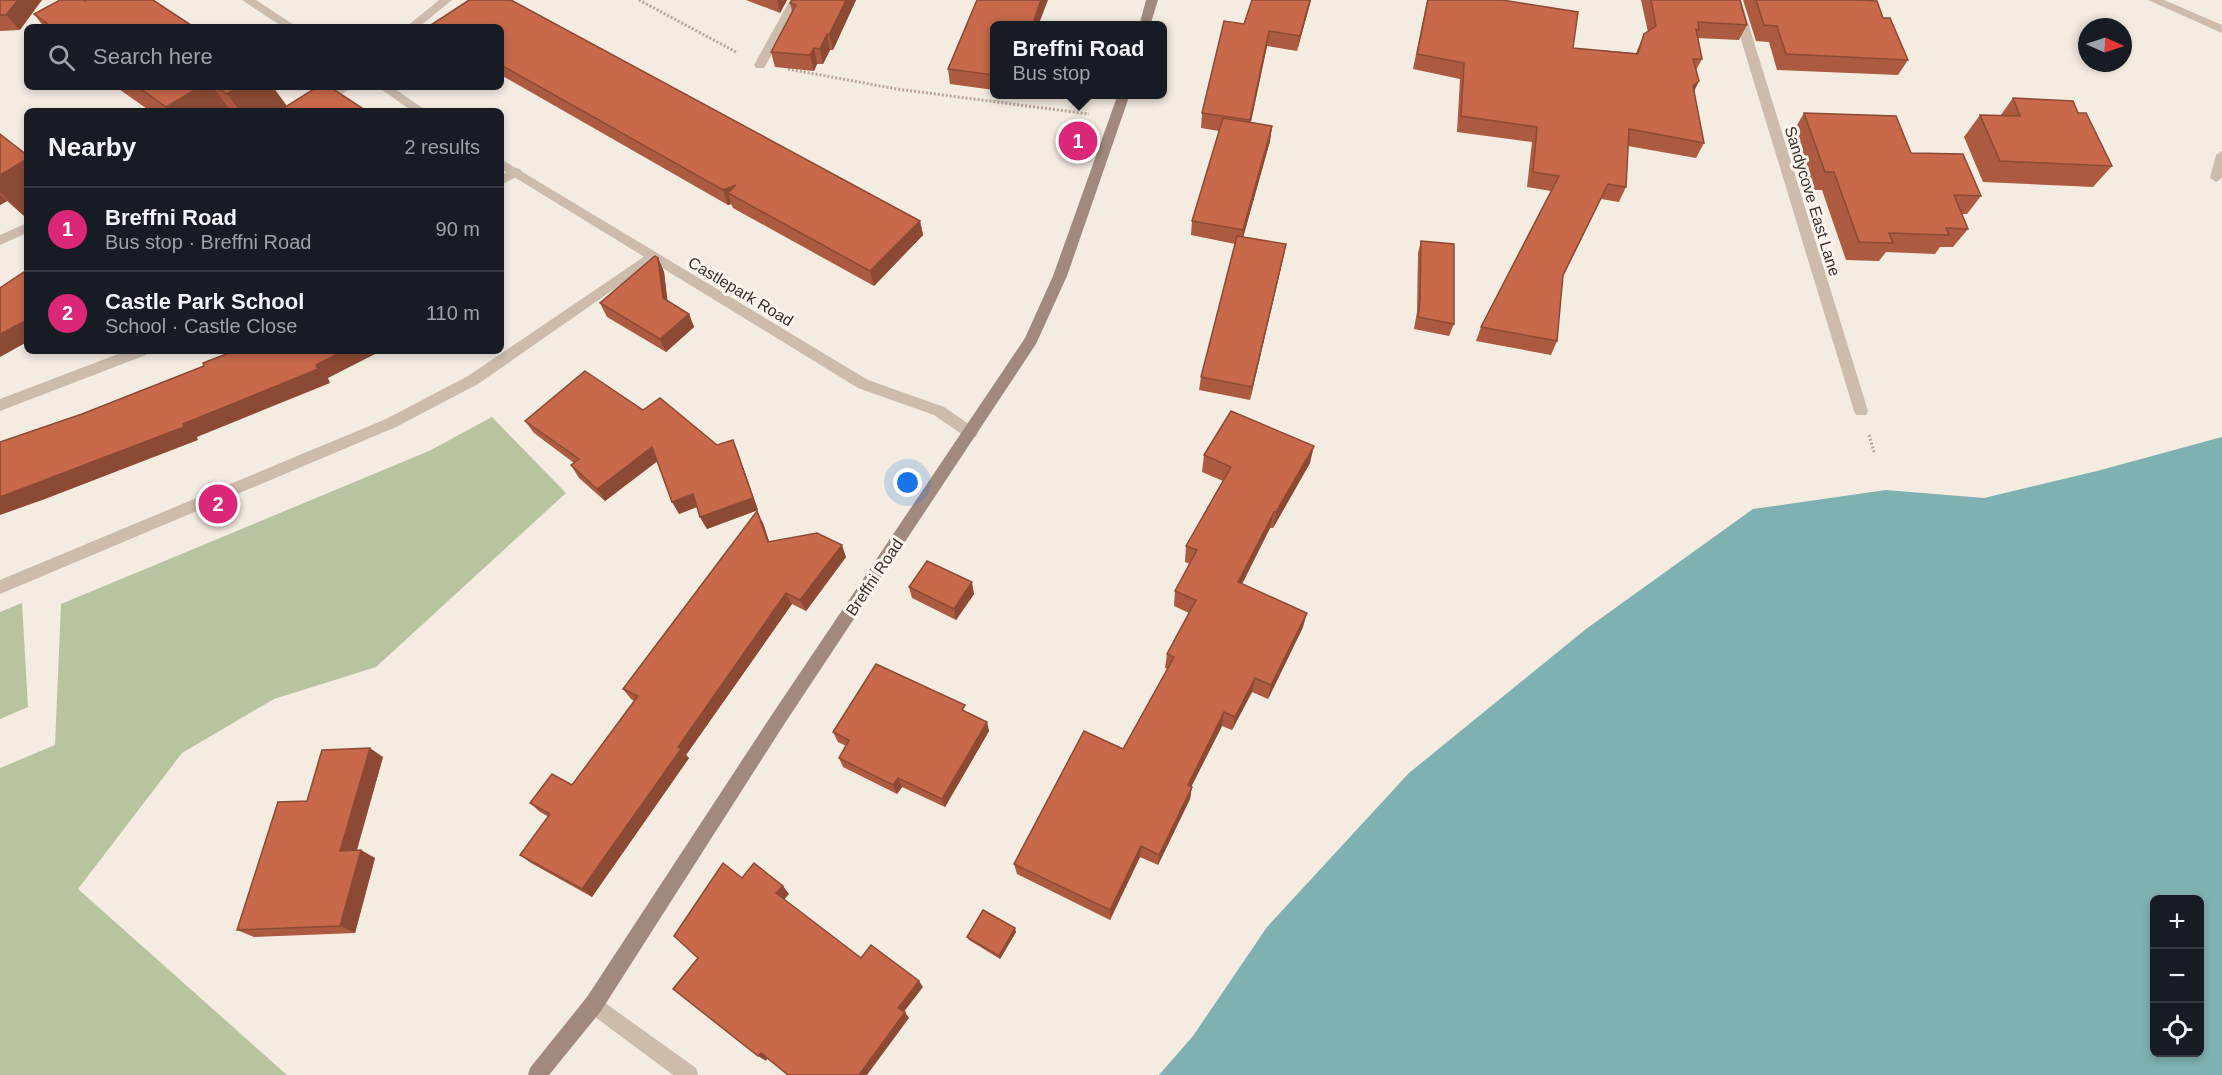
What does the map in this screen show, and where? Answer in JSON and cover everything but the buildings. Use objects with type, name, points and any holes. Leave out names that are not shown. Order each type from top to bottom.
[{"type":"main road","points":[[1146,21],[1152,0]]},
{"type":"main road","name":"Breffni Road","points":[[537,1075],[594,1004],[777,721],[1031,340],[1060,276],[1123,99]]},
{"type":"street","points":[[248,0],[286,24]]},
{"type":"street","points":[[416,24],[446,0]]},
{"type":"street","points":[[759,65],[796,0]]},
{"type":"street","name":"Sandycove East Lane","points":[[1735,0],[1861,411]]},
{"type":"street","points":[[2154,0],[2222,29]]},
{"type":"street","points":[[310,108],[342,90]]},
{"type":"street","points":[[389,90],[416,108]]},
{"type":"street","points":[[2216,178],[2222,155]]},
{"type":"street","name":"Castlepark Road","points":[[504,165],[651,257],[863,384],[939,411],[971,433]]},
{"type":"street","points":[[504,179],[516,172]]},
{"type":"street","points":[[0,240],[24,229]]},
{"type":"street","points":[[0,587],[391,423],[473,380],[651,257]]},
{"type":"street","points":[[0,405],[133,354]]},
{"type":"street","points":[[594,1004],[689,1075]]},
{"type":"path","points":[[639,0],[759,65],[816,72],[897,89],[1117,118]]},
{"type":"green space","points":[[492,417],[566,493],[376,667],[274,699],[182,753],[78,889],[287,1075],[0,1075],[0,768],[55,745],[61,604],[429,451]]},
{"type":"green space","points":[[22,603],[28,707],[0,719],[0,612]]},
{"type":"water","points":[[2222,437],[2222,1075],[1159,1075],[1193,1036],[1267,927],[1409,773],[1586,629],[1753,509],[1886,490],[1984,498],[2097,471]]},
{"type":"place","name":"Breffni Road","points":[[1078,141]]},
{"type":"place","name":"Castle Park School","points":[[218,504]]}]
